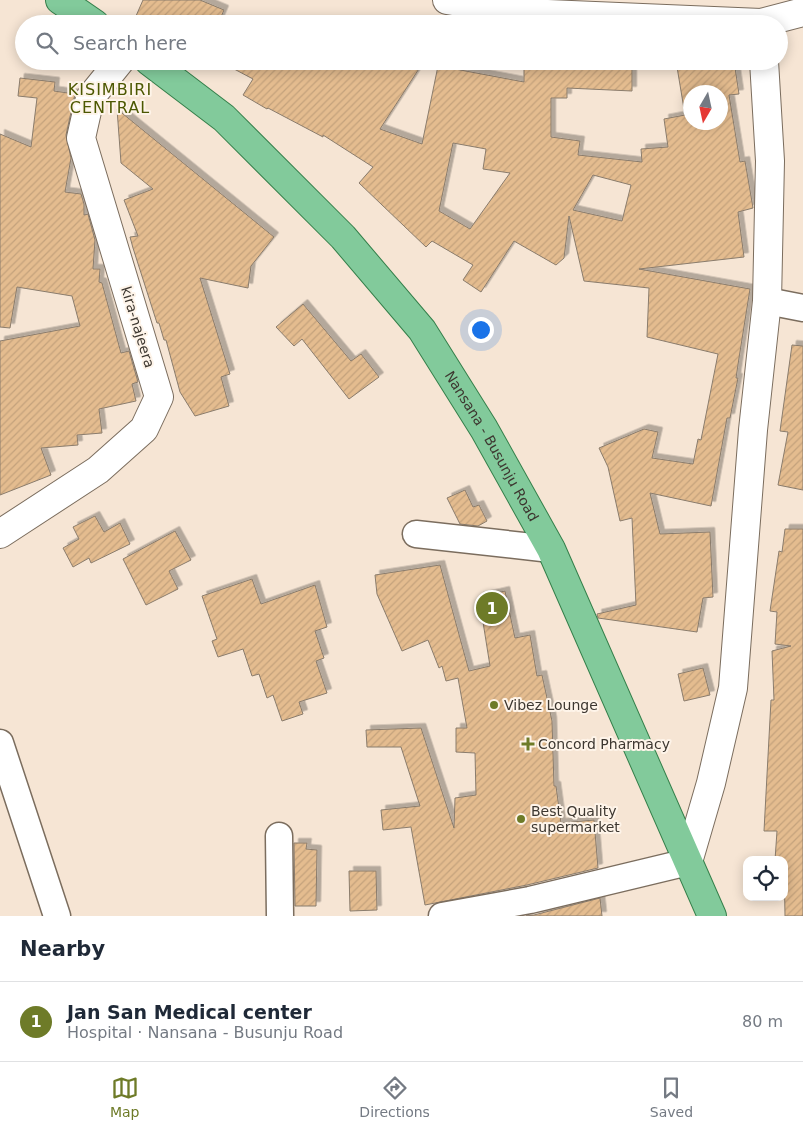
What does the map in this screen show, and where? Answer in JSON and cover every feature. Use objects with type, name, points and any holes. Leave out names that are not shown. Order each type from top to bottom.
[{"type":"main road","points":[[60,0],[82,15]]},
{"type":"main road","name":"Nansana - Busunju Road","points":[[161,70],[224,118],[343,237],[422,330],[484,429],[551,549],[712,916]]},
{"type":"street","points":[[447,0],[524,13],[681,15]]},
{"type":"street","points":[[771,15],[803,12]]},
{"type":"street","name":"kira-najeera","points":[[0,534],[98,470],[144,429],[159,397],[81,138],[90,98],[113,70]]},
{"type":"street","points":[[442,916],[530,900],[688,862],[711,782],[733,688],[754,430],[767,301],[770,161],[765,70]]},
{"type":"street","points":[[767,301],[803,308]]},
{"type":"street","points":[[416,534],[551,549]]},
{"type":"street","points":[[0,743],[57,916]]},
{"type":"street","points":[[278,836],[280,916]]},
{"type":"building","points":[[143,0],[200,0],[224,10],[222,15],[136,15]]},
{"type":"building","points":[[236,70],[418,70],[380,129],[422,144],[437,70],[460,70],[524,82],[524,70],[632,70],[632,91],[567,88],[567,98],[551,98],[551,137],[580,141],[578,155],[642,162],[641,149],[668,147],[664,119],[683,115],[683,130],[728,130],[728,85],[683,85],[683,103],[678,70],[735,70],[739,94],[729,95],[740,162],[745,161],[753,208],[738,212],[744,257],[639,269],[750,289],[736,378],[738,378],[730,418],[727,418],[711,506],[650,493],[660,534],[710,532],[713,597],[703,598],[697,632],[598,618],[597,614],[636,605],[632,518],[620,521],[608,467],[599,448],[644,429],[658,432],[652,458],[693,464],[698,439],[701,440],[718,354],[647,337],[649,288],[584,281],[569,216],[564,258],[556,265],[514,241],[481,292],[463,280],[473,265],[432,241],[426,247],[359,183],[373,167],[323,135],[323,137],[243,95],[253,79]],"holes":[[[453,143],[486,149],[483,169],[510,173],[470,229],[439,211]],[[593,175],[631,185],[622,221],[573,210]]]},
{"type":"building","points":[[20,78],[55,82],[54,91],[75,94],[66,135],[71,158],[65,192],[81,194],[84,204],[84,215],[88,214],[95,240],[93,269],[100,269],[99,282],[102,283],[121,353],[129,351],[138,382],[132,384],[136,401],[99,409],[102,433],[77,435],[78,445],[41,448],[51,475],[0,495],[0,341],[80,326],[72,296],[17,287],[10,328],[0,327],[0,134],[31,147],[37,98],[18,96]]},
{"type":"building","points":[[117,109],[274,237],[251,266],[248,288],[200,278],[230,374],[221,377],[229,406],[195,416],[180,392],[166,340],[164,340],[159,323],[157,323],[133,248],[130,237],[138,236],[124,200],[153,189],[121,163]]},
{"type":"building","points":[[303,304],[351,361],[361,354],[379,377],[349,399],[302,339],[294,346],[276,327]]},
{"type":"building","points":[[792,345],[803,346],[803,490],[778,485],[788,432],[780,431]]},
{"type":"building","points":[[465,490],[473,507],[479,505],[487,521],[478,526],[460,524],[447,498]]},
{"type":"building","points":[[95,516],[104,532],[120,523],[130,544],[91,563],[89,558],[73,567],[63,548],[79,539],[73,527]]},
{"type":"building","points":[[785,529],[803,529],[803,916],[785,916],[785,901],[788,901],[788,856],[775,856],[777,831],[764,831],[771,700],[774,700],[772,651],[791,646],[775,644],[777,612],[770,611],[779,551],[782,552]]},
{"type":"building","points":[[175,531],[191,560],[169,571],[178,589],[146,605],[123,559]]},
{"type":"building","points":[[440,565],[469,671],[490,666],[479,597],[505,591],[515,638],[530,635],[537,676],[542,675],[552,721],[554,786],[556,786],[561,823],[594,820],[598,868],[527,885],[425,905],[411,827],[383,830],[381,810],[420,806],[401,747],[367,747],[366,730],[421,728],[454,828],[455,798],[476,795],[475,753],[456,752],[456,728],[467,728],[458,678],[446,681],[442,666],[439,668],[428,640],[402,651],[377,594],[375,575]]},
{"type":"building","points":[[252,579],[261,604],[315,585],[327,627],[315,631],[324,658],[316,661],[327,693],[299,702],[303,714],[282,721],[273,695],[267,698],[259,674],[252,676],[243,649],[218,657],[212,641],[217,639],[202,596]]},
{"type":"building","points":[[703,668],[710,695],[684,701],[678,674]]},
{"type":"building","points":[[294,843],[307,843],[306,849],[317,850],[316,906],[295,906]]},
{"type":"building","points":[[349,871],[376,871],[377,910],[350,911]]},
{"type":"building","points":[[600,898],[602,916],[526,916],[534,915]]},
{"type":"place","name":"Jan San Medical center","points":[[492,608]]},
{"type":"place","name":"Vibez Lounge","points":[[494,705]]},
{"type":"place","name":"Concord Pharmacy","points":[[528,744]]},
{"type":"place","name":"Best Quality supermarket","points":[[521,819]]},
{"type":"district","name":"KISIMBIRI CENTRAL","points":[[110,98]]}]
